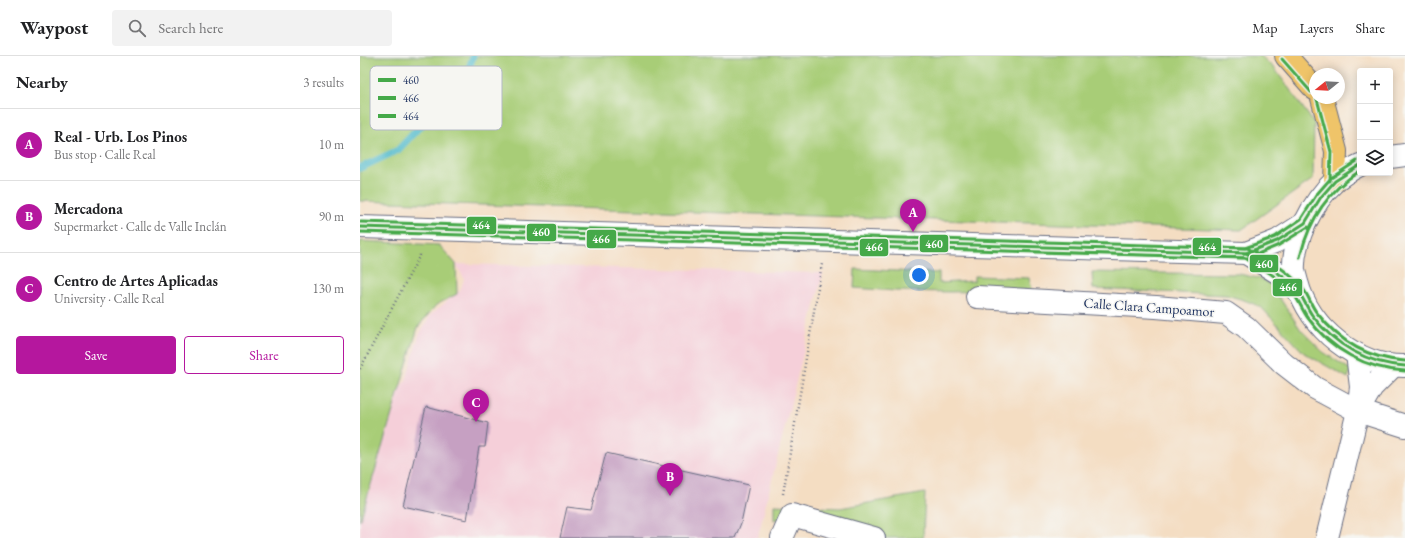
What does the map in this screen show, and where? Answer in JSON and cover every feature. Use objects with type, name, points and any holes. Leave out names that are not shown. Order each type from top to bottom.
[{"type":"highway","points":[[1286,56],[1309,82]]},
{"type":"highway","points":[[1324,104],[1336,150],[1335,181]]},
{"type":"street","points":[[1393,157],[1405,155]]},
{"type":"street","points":[[1357,167],[1335,181],[1321,197],[1305,223],[1300,237],[1294,271],[1300,293],[1311,313],[1325,331],[1357,354],[1398,366]]},
{"type":"street","points":[[360,227],[1246,253],[1277,241],[1305,223]]},
{"type":"street","points":[[1246,253],[1280,274],[1300,293]]},
{"type":"street","name":"Calle Clara Campoamor","points":[[977,297],[1156,306],[1226,313],[1246,327],[1284,364],[1315,388],[1358,410],[1405,426]]},
{"type":"street","points":[[1327,538],[1358,410],[1361,387],[1357,354]]},
{"type":"street","points":[[1358,410],[1372,387],[1398,366]]},
{"type":"street","points":[[782,538],[792,515],[874,538]]},
{"type":"path","points":[[360,369],[420,256],[424,230]]},
{"type":"path","points":[[792,515],[781,506],[826,241]]},
{"type":"shaded area","points":[[456,264],[823,273],[757,538],[360,538],[360,514],[390,400],[406,380],[419,335],[431,314],[460,291],[464,279]]},
{"type":"green space","points":[[360,56],[1261,56],[1275,69],[1314,123],[1313,179],[1241,230],[360,201]]},
{"type":"green space","points":[[360,241],[439,245],[456,264],[457,294],[436,305],[418,327],[360,521]]},
{"type":"green space","points":[[855,269],[939,273],[939,283],[974,281],[974,276],[1029,278],[1032,290],[950,292],[895,291],[854,288]]},
{"type":"green space","points":[[1092,272],[1239,274],[1262,279],[1271,285],[1301,330],[1323,352],[1351,370],[1348,378],[1304,353],[1261,307],[1226,295],[1093,289]]},
{"type":"green space","points":[[925,493],[923,538],[874,538],[792,515],[774,520],[774,505],[840,508]]},
{"type":"building","points":[[426,407],[488,423],[485,447],[479,447],[467,520],[403,506]]},
{"type":"building","points":[[606,453],[749,485],[741,523],[735,538],[560,538],[567,507],[591,510]]},
{"type":"waterway","points":[[470,66],[473,56]]},
{"type":"waterway","points":[[360,168],[398,150],[417,130]]},
{"type":"transit line","name":"466","points":[[1282,59],[1309,90]]},
{"type":"transit line","name":"466","points":[[1318,104],[1331,152],[1330,181]]},
{"type":"transit line","name":"464","points":[[1218,247],[1245,248],[1275,237],[1301,219],[1317,194],[1331,178],[1357,161]]},
{"type":"transit line","name":"460","points":[[1218,252],[1246,253],[1277,241],[1305,223],[1321,197],[1335,181],[1357,167]]},
{"type":"transit line","name":"466","points":[[1300,257],[1314,219],[1321,208],[1338,188],[1357,173]]},
{"type":"transit line","name":"464","points":[[360,222],[1247,248],[1269,260],[1292,277],[1305,292],[1317,313],[1345,340],[1356,347],[1379,357],[1405,361]]},
{"type":"transit line","name":"460","points":[[360,227],[1246,253],[1289,281],[1299,292],[1312,315],[1321,326],[1341,344],[1365,357],[1405,366]]},
{"type":"transit line","name":"466","points":[[1219,257],[1248,258],[1279,245],[1308,227]]},
{"type":"transit line","name":"466","points":[[360,232],[1245,258],[1270,273],[1287,287],[1294,295],[1306,315],[1327,340],[1350,356],[1363,362],[1405,371]]},
{"type":"place","name":"Real - Urb. Los Pinos","points":[[913,232]]},
{"type":"place","name":"Centro de Artes Aplicadas","points":[[476,422]]},
{"type":"place","name":"Mercadona","points":[[670,496]]}]
